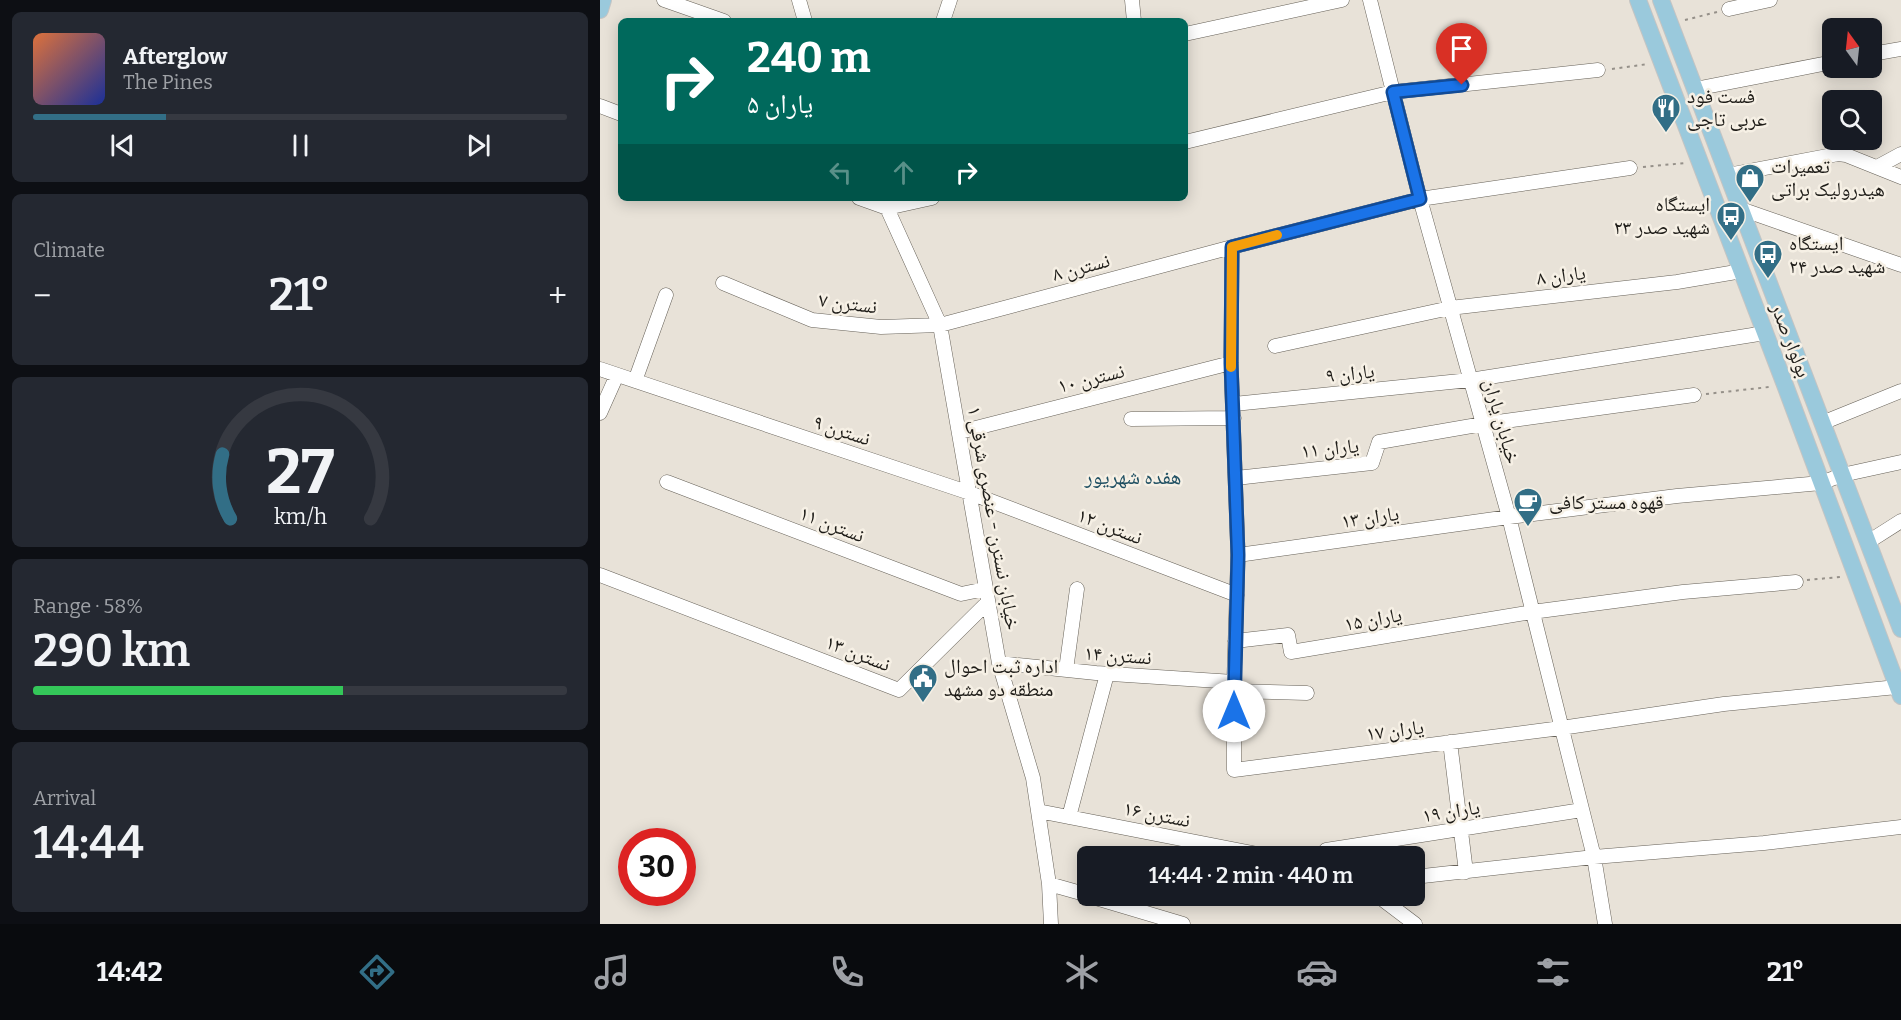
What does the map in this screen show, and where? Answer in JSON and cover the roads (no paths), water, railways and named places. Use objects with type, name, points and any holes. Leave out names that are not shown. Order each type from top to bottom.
[{"type":"main road","points":[[600,10],[603,0]]},
{"type":"main road","name":"بولوار صدر","points":[[1638,0],[1899,692]]},
{"type":"main road","name":"بولوار صدر","points":[[1661,0],[1901,629]]},
{"type":"street","points":[[664,0],[715,18]]},
{"type":"street","points":[[799,0],[804,18]]},
{"type":"street","points":[[944,18],[950,0]]},
{"type":"street","points":[[1132,0],[1134,18]]},
{"type":"street","points":[[1188,33],[1342,0]]},
{"type":"street","name":"خیابان یاران","points":[[1370,0],[1420,199],[1509,517],[1594,857],[1605,924]]},
{"type":"street","points":[[1729,9],[1770,0]]},
{"type":"street","points":[[1882,52],[1901,49]]},
{"type":"street","points":[[1695,89],[1822,64]]},
{"type":"street","points":[[1188,141],[1393,92],[1598,70]]},
{"type":"street","points":[[600,106],[618,113]]},
{"type":"street","points":[[1877,167],[1901,154]]},
{"type":"street","points":[[1728,175],[1832,155],[1846,155],[1901,177]]},
{"type":"street","name":"نسترن ۸","points":[[940,325],[1420,199],[1535,184],[1630,168]]},
{"type":"street","name":"خیابان نسترن - عنصری شرقی ۱","points":[[885,201],[940,325],[999,663],[1033,778],[1049,884],[1051,924]]},
{"type":"street","points":[[1741,209],[1901,265]]},
{"type":"street","points":[[1232,247],[1231,363],[1238,555],[1234,687]]},
{"type":"street","name":"یاران ۸","points":[[1275,346],[1450,308],[1677,282],[1742,271]]},
{"type":"street","name":"نسترن ۷","points":[[723,283],[812,320],[881,327],[940,325]]},
{"type":"street","points":[[635,381],[666,295]]},
{"type":"street","name":"یاران ۹","points":[[1131,419],[1234,411],[1470,380],[1765,333]]},
{"type":"street","name":"نسترن ۱۰","points":[[960,432],[1231,363]]},
{"type":"street","name":"نسترن ۹","points":[[600,369],[970,493]]},
{"type":"street","points":[[600,413],[616,375]]},
{"type":"street","points":[[1822,423],[1901,391]]},
{"type":"street","points":[[1483,424],[1694,395]]},
{"type":"street","name":"یاران ۱۱","points":[[1236,478],[1372,464],[1379,442],[1483,424]]},
{"type":"street","name":"یاران ۱۳","points":[[1238,555],[1677,496],[1821,483],[1842,475],[1901,462]]},
{"type":"street","name":"نسترن ۱۱","points":[[667,482],[961,594],[986,596]]},
{"type":"street","name":"نسترن ۱۲","points":[[970,493],[1236,595]]},
{"type":"street","points":[[1868,542],[1901,521]]},
{"type":"street","name":"نسترن ۱۳","points":[[600,575],[899,690],[986,596]]},
{"type":"street","points":[[1532,612],[1683,592],[1796,582]]},
{"type":"street","points":[[1066,670],[1077,589]]},
{"type":"street","name":"یاران ۱۵","points":[[1235,641],[1288,635],[1291,652],[1532,612]]},
{"type":"street","name":"نسترن ۱۴","points":[[999,663],[1307,693]]},
{"type":"street","points":[[1069,817],[1107,674]]},
{"type":"street","name":"یاران ۱۷","points":[[1234,687],[1234,770],[1561,728],[1724,704],[1899,692]]},
{"type":"street","points":[[1450,742],[1466,872]]},
{"type":"street","name":"یاران ۱۹","points":[[1352,846],[1582,810]]},
{"type":"street","name":"نسترن ۱۶","points":[[1038,811],[1218,846]]},
{"type":"street","points":[[1425,876],[1594,857],[1764,843],[1901,826]]},
{"type":"street","points":[[1049,884],[1077,892]]},
{"type":"street","points":[[1124,906],[1183,924]]},
{"type":"street","points":[[1391,906],[1415,924]]},
{"type":"place","name":"فست فود عربی تاجی","points":[[1666,134]]},
{"type":"place","name":"تعمیرات هیدرولیک براتی","points":[[1750,204]]},
{"type":"place","name":"ایستگاه شهید صدر ۲۳","points":[[1731,242]]},
{"type":"place","name":"ایستگاه شهید صدر ۲۴","points":[[1768,280]]},
{"type":"place","name":"قهوه مستر کافی","points":[[1528,528]]},
{"type":"place","name":"اداره ثبت احوال منطقه دو مشهد","points":[[923,704]]},
{"type":"district","name":"هفده شهریور","points":[[1133,477]]}]
